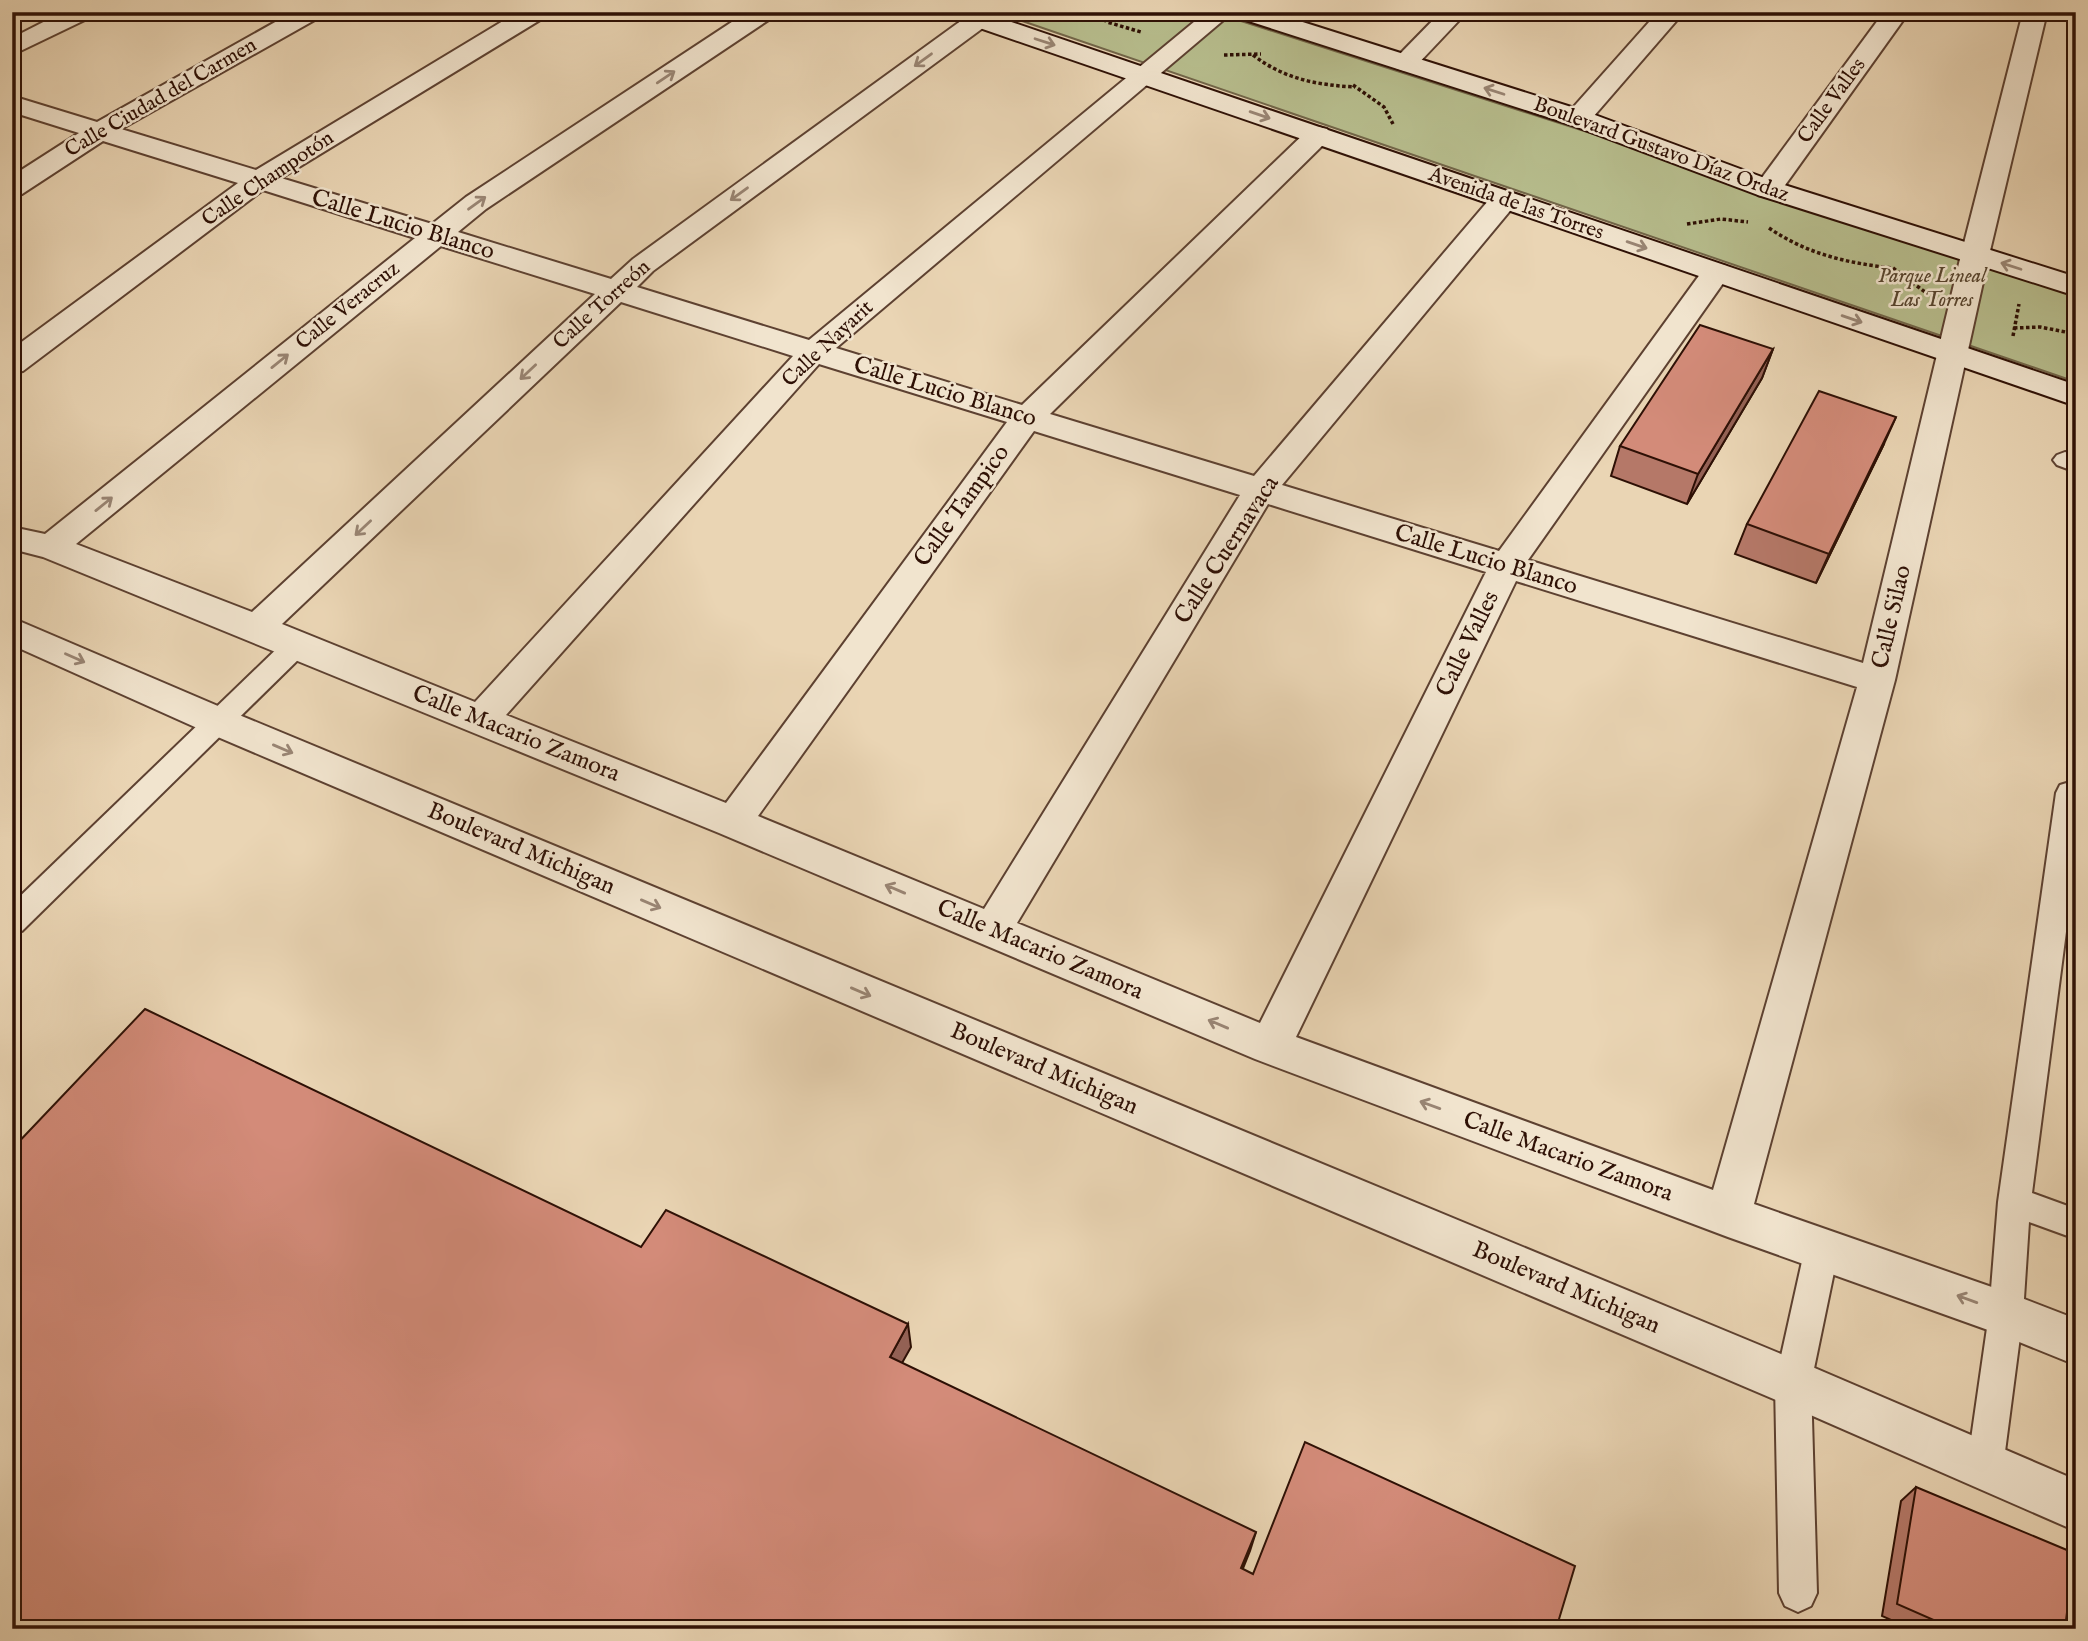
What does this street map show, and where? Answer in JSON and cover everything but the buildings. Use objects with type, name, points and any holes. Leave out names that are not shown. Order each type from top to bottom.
[{"type":"street","points":[[12,48],[82,12]]},
{"type":"street","name":"Calle Ciudad del Carmen","points":[[12,188],[99,131],[311,12]]},
{"type":"street","name":"Calle Champotón","points":[[12,364],[259,180],[537,12]]},
{"type":"street","name":"Calle Veracruz","points":[[51,547],[476,203],[764,12]]},
{"type":"street","name":"Calle Nayarit","points":[[480,720],[813,352],[1221,12]]},
{"type":"street","name":"Boulevard Gustavo Díaz Ordaz","points":[[1245,12],[1578,118],[1768,189],[2076,287]]},
{"type":"street","points":[[1405,63],[1455,12]]},
{"type":"street","points":[[1578,118],[1672,12]]},
{"type":"street","name":"Calle Valles","points":[[1768,189],[1897,12]]},
{"type":"street","name":"Calle Silao","points":[[1728,1216],[1877,680],[1975,255],[2035,12]]},
{"type":"street","name":"Avenida de las Torres","points":[[967,16],[2076,396]]},
{"type":"street","name":"Calle Torreón","points":[[257,628],[643,265],[967,16]]},
{"type":"street","name":"Calle Lucio Blanco","points":[[12,104],[1877,680]]},
{"type":"street","name":"Calle Tampico","points":[[733,822],[1027,418],[1318,135]]},
{"type":"street","name":"Calle Cuernavaca","points":[[992,930],[1261,490],[1503,200]]},
{"type":"street","name":"Calle Valles","points":[[1270,1046],[1506,566],[1716,272]]},
{"type":"street","name":"Calle Macario Zamora","points":[[12,538],[51,547],[257,628],[733,822],[1270,1046],[1728,1216],[2006,1314],[2076,1342]]},
{"type":"street","name":"Boulevard Michigan","points":[[12,630],[219,722],[1793,1383],[2076,1506]]},
{"type":"lane","points":[[12,923],[297,645]]},
{"type":"lane","points":[[1985,1467],[2006,1314],[2014,1202],[2070,793],[2076,795]]},
{"type":"lane","points":[[2014,1202],[2076,1224]]},
{"type":"lane","points":[[1798,1592],[1793,1383],[1822,1248]]},
{"type":"path","points":[[1094,12],[1107,22],[1142,32]]},
{"type":"path","points":[[1213,55],[1264,54]]},
{"type":"path","points":[[1345,77],[1384,107],[1393,120],[1394,131]]},
{"type":"path","points":[[2013,337],[2019,304]]},
{"type":"path","points":[[2014,328],[2040,327],[2076,334]]},
{"type":"green space","name":"Parque Lineal Las Torres","points":[[996,12],[1213,12],[2076,289],[2076,382]]}]
